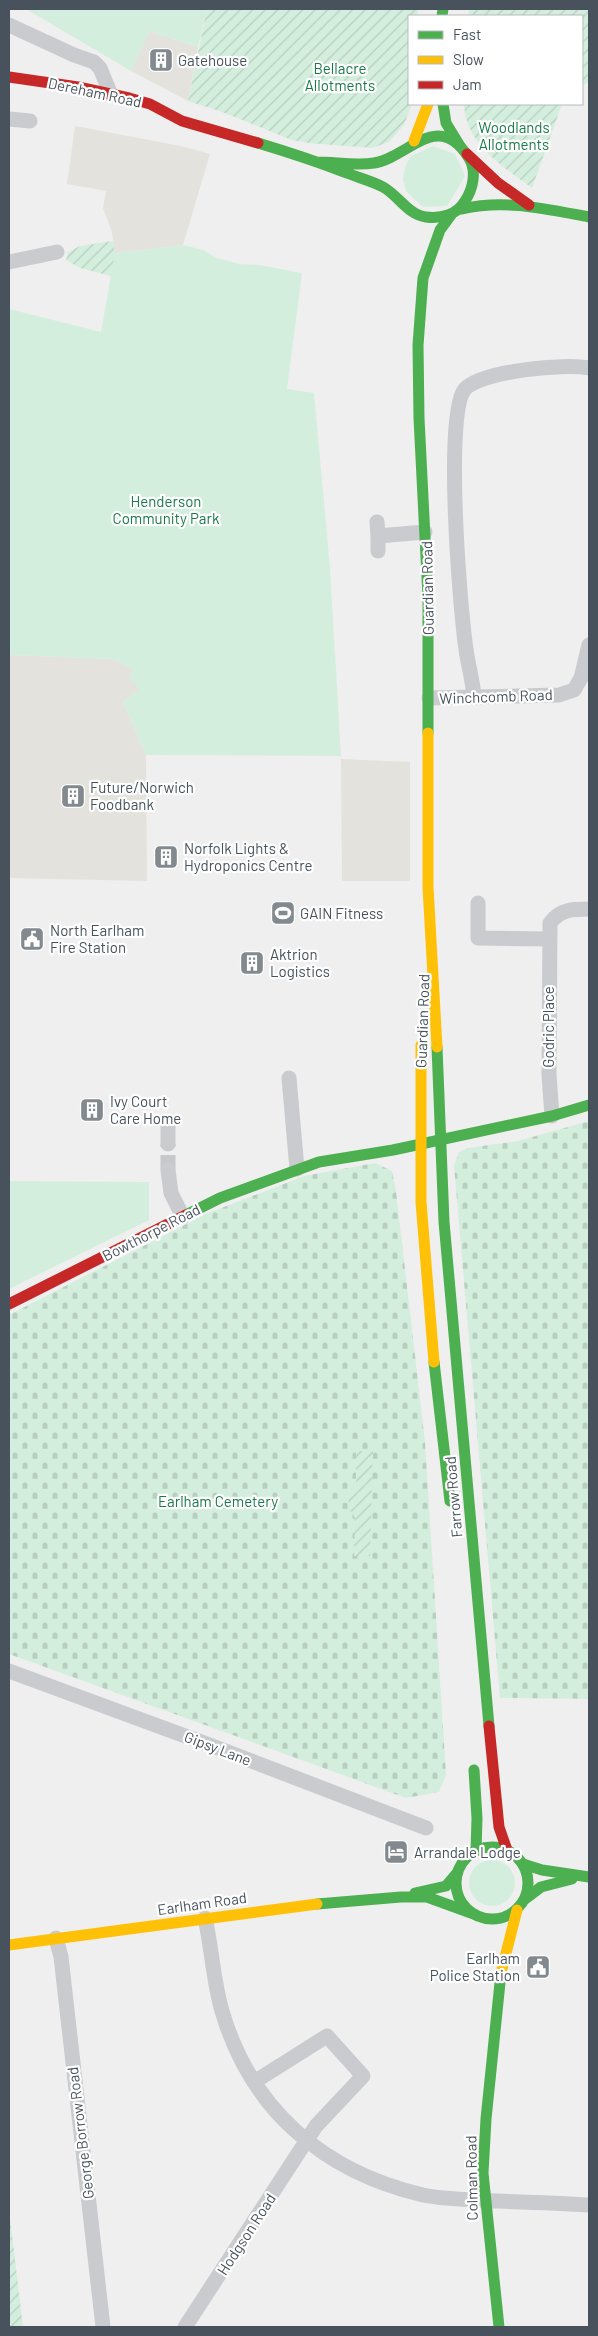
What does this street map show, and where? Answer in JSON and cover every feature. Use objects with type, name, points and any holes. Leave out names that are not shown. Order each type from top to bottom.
[{"type":"main road","name":"Dereham Road","points":[[9,77],[80,87],[149,104],[177,119],[318,162],[386,189],[397,196],[416,215],[429,218],[451,215],[462,208],[475,204],[529,205],[589,217]]},
{"type":"main road","name":"Dereham Road","points":[[9,85],[30,92]]},
{"type":"main road","points":[[394,168],[398,158],[409,145],[428,105]]},
{"type":"main road","points":[[443,105],[446,123],[473,166],[475,178],[472,191],[462,208]]},
{"type":"main road","name":"Dereham Road","points":[[153,119],[177,119]]},
{"type":"main road","name":"Dereham Road","points":[[318,162],[373,163],[388,160],[409,145],[438,137],[450,140],[498,183],[529,205]]},
{"type":"main road","name":"Dereham Road","points":[[393,182],[397,196]]},
{"type":"main road","points":[[406,207],[418,228]]},
{"type":"main road","name":"Guardian Road","points":[[423,278],[440,230],[451,215]]},
{"type":"main road","name":"Guardian Road","points":[[418,253],[423,278],[418,380],[425,532],[429,698],[430,899],[440,1138]]},
{"type":"main road","name":"Guardian Road","points":[[422,993],[430,899]]},
{"type":"main road","name":"Guardian Road","points":[[420,1144],[421,1030]]},
{"type":"main road","name":"Bowthorpe Road","points":[[9,1304],[220,1198],[297,1169],[319,1162],[420,1144],[440,1138],[552,1116],[589,1105]]},
{"type":"main road","name":"Farrow Road","points":[[440,1138],[444,1222],[495,1797],[499,1827],[507,1850]]},
{"type":"main road","name":"Farrow Road","points":[[420,1144],[421,1202],[435,1377],[451,1510]]},
{"type":"main road","points":[[473,1762],[477,1818],[476,1851]]},
{"type":"main road","points":[[487,1931],[476,1915],[461,1902],[456,1888],[457,1873],[462,1863],[476,1851],[497,1847],[507,1850],[523,1864],[542,1870],[587,1876]]},
{"type":"main road","points":[[523,1864],[527,1886],[525,1900]]},
{"type":"main road","name":"Earlham Road","points":[[400,1897],[446,1886],[457,1873]]},
{"type":"main road","points":[[525,1900],[541,1887],[587,1876]]},
{"type":"main road","name":"Earlham Road","points":[[9,1945],[332,1902],[400,1897],[428,1897],[476,1915]]},
{"type":"main road","name":"Colman Road","points":[[476,1915],[500,1918],[516,1910],[525,1900]]},
{"type":"main road","name":"Colman Road","points":[[499,2327],[484,2200],[483,2173],[486,2119],[500,1975],[516,1910]]},
{"type":"main road","name":"Colman Road","points":[[491,1962],[494,2028]]},
{"type":"street","points":[[9,25],[74,55],[94,62],[100,68],[111,95]]},
{"type":"street","points":[[74,55],[80,75],[80,87]]},
{"type":"street","points":[[9,119],[30,121]]},
{"type":"street","points":[[9,262],[57,252]]},
{"type":"street","points":[[474,697],[466,648],[453,469],[457,412],[465,389],[476,380],[556,365],[589,368]]},
{"type":"street","points":[[378,537],[425,532]]},
{"type":"street","name":"Winchcomb Road","points":[[429,698],[559,695],[574,690],[581,678],[589,645]]},
{"type":"street","points":[[478,902],[478,938],[548,939]]},
{"type":"street","name":"Godric Place","points":[[552,1116],[549,1091],[548,939],[550,923],[559,914],[575,909],[589,909]]},
{"type":"street","points":[[289,1078],[297,1169]]},
{"type":"street","points":[[168,1123],[168,1144]]},
{"type":"street","points":[[168,1170],[170,1193],[182,1217]]},
{"type":"street","name":"Gipsy Lane","points":[[9,1671],[224,1750],[426,1828]]},
{"type":"street","points":[[206,1918],[210,1933],[214,1976],[222,2011],[234,2046],[254,2082],[286,2123],[334,2162],[373,2180],[424,2195],[589,2205]]},
{"type":"street","name":"George Borrow Road","points":[[56,1938],[61,1957],[103,2327]]},
{"type":"street","name":"Hodgson Road","points":[[185,2327],[316,2126],[363,2076],[327,2036],[254,2082]]},
{"type":"shaded area","points":[[149,31],[198,47],[188,101],[131,71]]},
{"type":"shaded area","points":[[75,126],[181,146],[210,154],[183,245],[115,253],[112,232],[103,208],[106,191],[67,184]]},
{"type":"shaded area","points":[[9,655],[113,659],[134,669],[140,689],[123,702],[146,755],[147,881],[9,878]]},
{"type":"shaded area","points":[[341,759],[410,762],[410,881],[342,881]]},
{"type":"green space","points":[[26,9],[207,9],[198,47],[149,31],[131,71]]},
{"type":"green space","name":"Bellacre Allotments","points":[[207,9],[418,9],[418,15],[408,15],[408,105],[412,105],[404,125],[389,142],[372,148],[292,140],[222,112],[188,101]]},
{"type":"green space","points":[[469,9],[589,9],[589,82],[583,85],[583,15],[468,15]]},
{"type":"green space","name":"Woodlands Allotments","points":[[464,105],[562,105],[532,188],[487,153],[471,131],[466,118]]},
{"type":"green space","points":[[433,146],[455,154],[465,176],[447,206],[423,207],[406,191],[403,179],[405,167],[411,156]]},
{"type":"green space","points":[[113,241],[115,253],[111,276],[80,268],[66,260],[68,252],[80,246]]},
{"type":"green space","name":"Henderson Community Park","points":[[183,245],[203,250],[217,258],[239,264],[259,265],[302,273],[287,389],[314,393],[330,568],[341,756],[146,755],[123,702],[140,689],[129,678],[133,669],[113,659],[9,655],[9,309],[101,332],[115,253]]},
{"type":"green space","points":[[589,1121],[589,1699],[500,1698],[454,1166],[459,1152],[468,1148],[518,1141]]},
{"type":"green space","name":"Earlham Cemetery","points":[[375,1163],[392,1171],[396,1191],[425,1442],[446,1775],[439,1792],[406,1798],[9,1654],[9,1315],[206,1214],[304,1176]]},
{"type":"green space","points":[[9,1181],[149,1182],[149,1220],[9,1289]]},
{"type":"green space","points":[[356,1451],[373,1451],[370,1556],[354,1556],[355,1518],[348,1506],[349,1497],[356,1485]]},
{"type":"green space","points":[[487,1860],[497,1860],[511,1870],[515,1883],[511,1896],[505,1902],[497,1906],[487,1906],[473,1896],[469,1888],[469,1878],[479,1864]]},
{"type":"green space","points":[[9,2209],[23,2327],[9,2327]]},
{"type":"tunnel","points":[[168,1144],[168,1170]]},
{"type":"traffic: fast","points":[[442,15],[443,9]]},
{"type":"traffic: fast","points":[[443,105],[446,123],[460,146]]},
{"type":"traffic: fast","points":[[258,143],[379,185],[408,209],[426,217],[443,217],[458,210],[468,196],[473,180],[473,169],[469,158],[457,144],[446,137],[434,136],[387,159],[374,163],[317,162]]},
{"type":"traffic: fast","points":[[462,209],[494,205],[526,206],[589,217]]},
{"type":"traffic: fast","points":[[428,733],[428,597],[419,418],[418,345],[423,278],[440,230],[451,215]]},
{"type":"traffic: fast","points":[[437,1047],[444,1222],[489,1726]]},
{"type":"traffic: fast","points":[[186,1215],[220,1198],[319,1162],[393,1150],[552,1116],[589,1105]]},
{"type":"traffic: fast","points":[[434,1362],[450,1501]]},
{"type":"traffic: fast","points":[[474,1770],[477,1818],[476,1851]]},
{"type":"traffic: fast","points":[[492,1847],[512,1853],[522,1863],[528,1883],[522,1903],[512,1913],[492,1919],[472,1913],[462,1903],[456,1883],[462,1863],[472,1853],[492,1847]]},
{"type":"traffic: fast","points":[[523,1864],[542,1870],[589,1877]]},
{"type":"traffic: fast","points":[[415,1893],[446,1886],[457,1873]]},
{"type":"traffic: fast","points":[[525,1899],[541,1887],[572,1879]]},
{"type":"traffic: fast","points":[[317,1904],[401,1897],[427,1897],[471,1913]]},
{"type":"traffic: fast","points":[[499,2327],[483,2173],[486,2119],[501,1973]]},
{"type":"traffic: slow","points":[[414,141],[428,105]]},
{"type":"traffic: slow","points":[[428,733],[428,887],[437,1047]]},
{"type":"traffic: slow","points":[[421,1045],[421,1202],[434,1362]]},
{"type":"traffic: slow","points":[[9,1945],[317,1904]]},
{"type":"traffic: slow","points":[[501,1973],[517,1910]]},
{"type":"traffic: jam","points":[[9,77],[78,87],[129,98],[150,104],[182,121],[258,143]]},
{"type":"traffic: jam","points":[[467,154],[498,183],[529,205]]},
{"type":"traffic: jam","points":[[9,1304],[186,1215]]},
{"type":"traffic: jam","points":[[489,1726],[499,1827],[507,1850]]},
{"type":"place","name":"Gatehouse","points":[[161,60]]},
{"type":"place","name":"Future/Norwich Foodbank","points":[[73,796]]},
{"type":"place","name":"Norfolk Lights & Hydroponics Centre","points":[[166,857]]},
{"type":"place","name":"GAIN Fitness","points":[[283,913]]},
{"type":"place","name":"North Earlham Fire Station","points":[[32,939]]},
{"type":"place","name":"Aktrion Logistics","points":[[252,963]]},
{"type":"place","name":"Ivy Court Care Home","points":[[92,1110]]},
{"type":"place","name":"Arrandale Lodge","points":[[396,1852]]},
{"type":"place","name":"Earlham Police Station","points":[[538,1967]]}]
